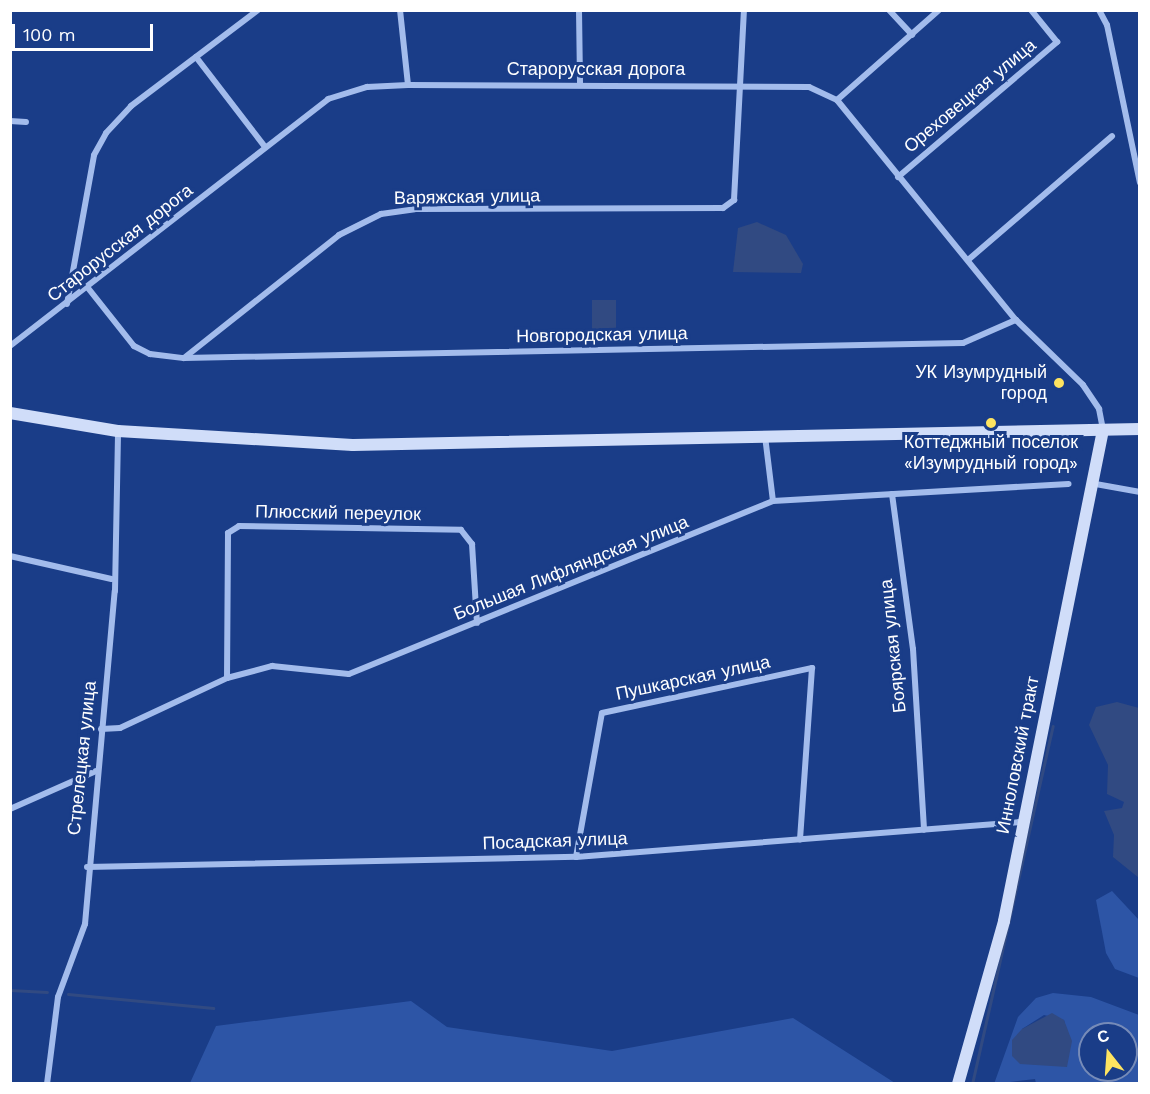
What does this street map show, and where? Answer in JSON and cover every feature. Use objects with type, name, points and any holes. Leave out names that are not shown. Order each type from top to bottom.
[{"type":"main road","points":[[10,413],[117,431],[364,445],[765,434],[1140,429]]},
{"type":"main road","name":"Инноловский тракт","points":[[958,1083],[998,944],[1088,483],[1102,430]]},
{"type":"street","points":[[66,305],[94,155],[131,106],[258,10]]},
{"type":"street","points":[[400,10],[408,85]]},
{"type":"street","points":[[579,10],[580,83]]},
{"type":"street","points":[[740,85],[744,10]]},
{"type":"street","points":[[889,10],[912,35]]},
{"type":"street","points":[[837,100],[939,10]]},
{"type":"street","name":"Ореховецкая улица","points":[[898,177],[1057,42],[1031,10]]},
{"type":"street","points":[[1099,10],[1112,42],[1140,183]]},
{"type":"street","points":[[196,57],[265,147]]},
{"type":"street","name":"Старорусская дорога","points":[[10,346],[88,288],[328,99],[367,87],[408,85],[580,83],[809,87],[837,100],[1016,320],[1083,385],[1099,409],[1102,430]]},
{"type":"street","name":"Варяжская улица","points":[[184,358],[339,235],[381,214],[415,209],[723,208],[734,200],[740,85]]},
{"type":"street","points":[[10,121],[26,122]]},
{"type":"street","points":[[968,260],[1112,136]]},
{"type":"street","points":[[88,288],[134,346],[150,354],[184,358]]},
{"type":"street","name":"Новгородская улица","points":[[184,358],[963,343],[1016,320]]},
{"type":"street","name":"Стрелецкая улица","points":[[47,1083],[58,997],[85,924],[87,867],[115,591],[111,579],[117,431]]},
{"type":"street","points":[[765,434],[773,501]]},
{"type":"street","points":[[1088,483],[1140,492]]},
{"type":"street","name":"Большая Лифляндская улица","points":[[101,729],[120,728],[227,678],[272,666],[349,674],[773,501],[1069,484]]},
{"type":"street","name":"Боярская улица","points":[[892,494],[913,649],[924,830]]},
{"type":"street","name":"Плюсский переулок","points":[[227,678],[228,533],[239,526],[461,530],[472,544],[477,623]]},
{"type":"street","points":[[10,556],[111,579]]},
{"type":"street","name":"Пушкарская улица","points":[[576,857],[602,713],[812,668],[800,840]]},
{"type":"street","points":[[10,808],[96,771]]},
{"type":"street","name":"Посадская улица","points":[[87,867],[576,857],[1023,822]]},
{"type":"shaded area","points":[[757,222],[786,235],[803,264],[801,273],[733,272],[738,228]]},
{"type":"shaded area","points":[[592,300],[616,300],[616,342],[592,342]]},
{"type":"shaded area","points":[[1117,702],[1139,708],[1139,878],[1113,857],[1114,835],[1104,811],[1122,808],[1124,802],[1107,794],[1108,765],[1089,725],[1096,707]]},
{"type":"shaded area","points":[[1112,891],[1139,920],[1139,978],[1115,969],[1106,953],[1096,900]]},
{"type":"shaded area","points":[[1053,993],[1091,997],[1139,1015],[1139,1083],[1036,1083],[1035,1079],[994,1084],[1018,1017],[1036,998]],"holes":[[[1044,1015],[1064,1020],[1066,1028],[1048,1065],[1032,1064],[1022,1029]]]},
{"type":"shaded area","points":[[411,1001],[447,1027],[612,1051],[793,1018],[895,1083],[190,1083],[216,1026]]},
{"type":"shaded area","points":[[1052,1013],[1064,1020],[1072,1041],[1067,1067],[1020,1064],[1012,1056],[1012,1040],[1022,1029]]},
{"type":"waterway","points":[[972,1084],[1053,726]]},
{"type":"waterway","points":[[10,990],[47,992]]},
{"type":"waterway","points":[[68,994],[213,1008]]},
{"type":"place","name":"УК Изумрудный город","points":[[1059,383]]},
{"type":"place","name":"Коттеджный поселок «Изумрудный город»","points":[[991,423]]}]
